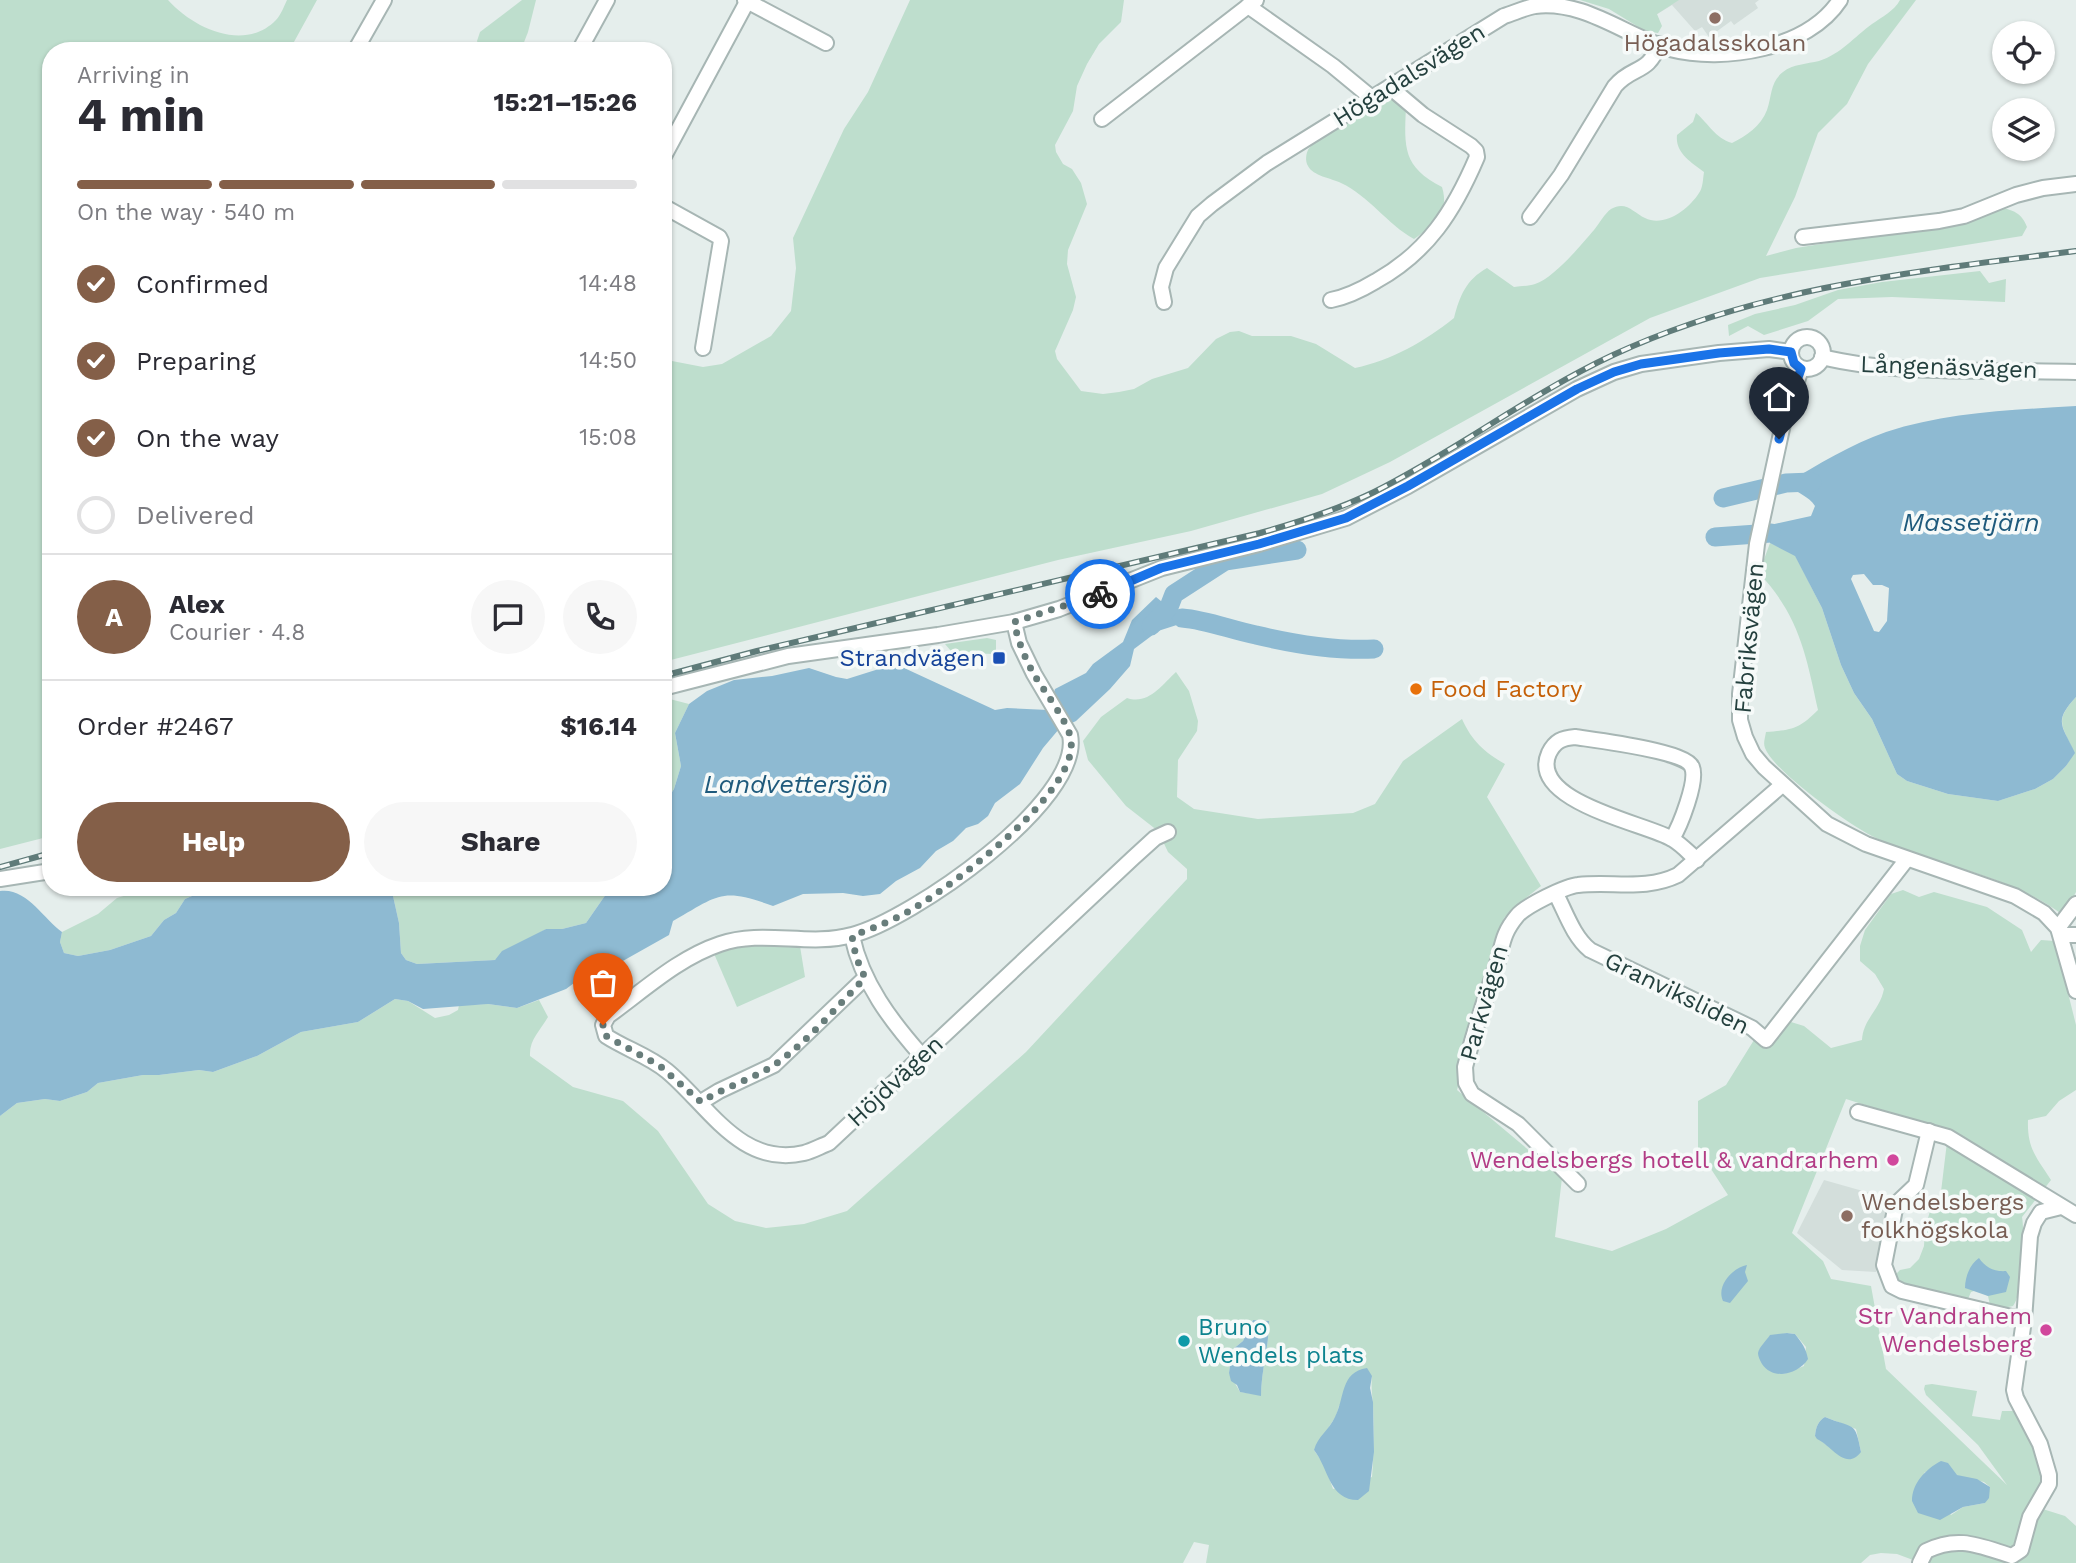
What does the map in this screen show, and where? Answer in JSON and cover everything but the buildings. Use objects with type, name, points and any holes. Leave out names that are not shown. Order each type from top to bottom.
[{"type":"street","points":[[360,42],[384,0]]},
{"type":"street","points":[[584,42],[607,0]]},
{"type":"street","points":[[672,141],[747,0],[826,43]]},
{"type":"street","name":"Högadalsvägen","points":[[1164,302],[1160,287],[1166,268],[1198,216],[1267,163],[1504,16],[1535,6],[1563,5],[1596,14],[1659,44],[1693,53],[1717,54],[1766,47],[1792,40],[1821,21],[1840,0]]},
{"type":"street","points":[[1101,119],[1252,3],[1373,99]]},
{"type":"street","points":[[1530,217],[1561,175],[1615,86],[1622,78],[1651,63],[1659,44]]},
{"type":"street","points":[[1331,300],[1345,297],[1374,282],[1418,253],[1458,199],[1477,157],[1471,146],[1423,115],[1391,88]]},
{"type":"street","points":[[1803,237],[1940,221],[1964,216],[2016,195],[2076,184]]},
{"type":"street","points":[[672,211],[719,237],[722,242],[703,348]]},
{"type":"street","points":[[1809,338],[1819,345],[1822,357],[1813,368],[1801,369],[1794,363],[1791,352],[1797,341],[1809,338]]},
{"type":"street","points":[[672,686],[788,656],[1014,622],[1084,600],[1161,568],[1259,544],[1346,518],[1408,486],[1577,389],[1614,372],[1641,364],[1719,353],[1769,349],[1791,352]]},
{"type":"street","name":"Långenäsvägen","points":[[1822,357],[1849,363],[1914,368],[2076,372]]},
{"type":"street","name":"Fabriksvägen","points":[[1801,369],[1788,406],[1757,544],[1740,694],[1740,720],[1753,754],[1782,785],[1827,824],[1866,844],[2015,896],[2044,913],[2065,933]]},
{"type":"street","points":[[922,1056],[903,1035],[865,978],[856,957],[852,936],[888,922],[938,892],[1021,825],[1059,780],[1072,744],[1066,727],[1024,654],[1014,622]]},
{"type":"street","points":[[1672,839],[1678,829],[1693,780],[1693,771],[1688,761],[1669,753],[1574,737],[1565,737],[1554,745],[1547,758],[1551,778],[1574,800],[1672,839],[1696,860]]},
{"type":"street","name":"Parkvägen","points":[[1578,1184],[1518,1125],[1472,1094],[1465,1075],[1473,1037],[1499,957],[1502,937],[1526,907],[1576,885],[1643,886],[1662,883],[1678,875],[1782,785]]},
{"type":"street","name":"Höjdvägen","points":[[852,936],[759,937],[722,943],[685,961],[608,1016],[603,1031],[606,1036],[660,1066],[701,1102],[734,1138],[755,1150],[782,1155],[805,1153],[829,1143],[1133,858],[1155,838],[1168,832]]},
{"type":"street","name":"Granviksliden","points":[[1556,894],[1576,934],[1590,950],[1752,1028],[1766,1040],[1907,859]]},
{"type":"street","points":[[0,879],[42,872]]},
{"type":"street","points":[[2076,904],[2065,933],[2076,990]]},
{"type":"street","points":[[701,1102],[774,1065],[865,978]]},
{"type":"street","points":[[1857,1112],[1948,1137],[2076,1215]]},
{"type":"street","points":[[1928,1131],[1916,1185],[1896,1204],[1884,1265],[1892,1286],[1902,1292],[2024,1320]]},
{"type":"street","points":[[1920,1563],[1926,1551],[1946,1543],[1963,1542],[2011,1556],[2021,1550],[2030,1517],[2049,1485],[2049,1475],[2040,1444],[2015,1398],[2014,1390],[2024,1320],[2030,1236],[2034,1223],[2042,1212],[2061,1207]]},
{"type":"shaded area","name":"Högadalsskolan","points":[[1624,0],[1759,0],[1755,3],[1758,8],[1734,25],[1731,21],[1709,37],[1702,27],[1695,31],[1672,5],[1646,21]]},
{"type":"shaded area","name":"Wendelsbergs folkhögskola","points":[[1824,1180],[1891,1199],[1876,1272],[1842,1270],[1797,1233]]},
{"type":"green space","points":[[0,0],[168,0],[205,28],[235,35],[264,30],[278,18],[287,0],[317,0],[294,42],[42,42],[42,838],[0,849]]},
{"type":"green space","points":[[522,0],[536,0],[524,42],[477,42],[480,32]]},
{"type":"green space","points":[[910,0],[1124,0],[1121,22],[1099,44],[1087,64],[1077,86],[1073,111],[1055,145],[1063,164],[1072,169],[1081,183],[1087,204],[1068,250],[1067,264],[1076,297],[1055,351],[1057,359],[1081,391],[1103,394],[1134,389],[1152,379],[1188,368],[1216,339],[1230,332],[1239,331],[1252,336],[1291,336],[1316,344],[1355,368],[1395,355],[1431,335],[1454,318],[1465,289],[1487,268],[1514,287],[1535,284],[1567,260],[1611,209],[1621,206],[1630,208],[1645,218],[1660,221],[1683,211],[1699,193],[1704,172],[1681,152],[1677,135],[1693,122],[1696,113],[1721,138],[1732,143],[1761,121],[1774,85],[1783,72],[1834,54],[1891,11],[1900,0],[1916,0],[1868,64],[1847,104],[1818,133],[1795,197],[1766,256],[1796,248],[1903,231],[1999,207],[2016,213],[2027,227],[2022,236],[1760,278],[1650,318],[1390,462],[1322,494],[1191,531],[1058,560],[672,660],[672,361],[703,367],[722,364],[771,336],[791,311],[796,268],[793,238],[844,129],[868,92]]},
{"type":"green space","points":[[1580,0],[1679,0],[1657,14],[1662,26],[1658,33],[1645,31],[1609,9]]},
{"type":"green space","points":[[1396,99],[1406,107],[1406,145],[1413,164],[1429,180],[1442,187],[1444,196],[1444,204],[1438,218],[1414,239],[1351,189],[1314,172],[1306,160],[1312,145],[1330,132],[1380,103]]},
{"type":"green space","points":[[1980,271],[1989,283],[2006,279],[2005,302],[1892,297],[1838,299],[1808,321],[1764,335],[1748,326],[1729,336],[1728,325],[1755,314],[1795,305],[1838,290]]},
{"type":"green space","points":[[1770,543],[1795,555],[1822,608],[1841,665],[1854,693],[1872,719],[1897,774],[1907,781],[1948,794],[1998,801],[2035,789],[2053,779],[2074,753],[2062,718],[2076,697],[2076,892],[2064,916],[2020,890],[1876,838],[1815,798],[1771,758],[1764,746],[1766,732],[1795,727],[1818,710],[1805,653],[1792,620],[1773,589],[1759,573]]},
{"type":"green space","points":[[987,638],[996,640],[996,654],[957,653],[945,644]]},
{"type":"green space","points":[[1176,672],[1189,691],[1198,721],[1197,731],[1178,760],[1177,797],[1194,809],[1258,819],[1353,813],[1375,804],[1403,761],[1462,719],[1479,745],[1505,764],[1487,797],[1541,886],[1504,918],[1457,1090],[1562,1178],[1555,1237],[1612,1251],[1666,1229],[1728,1195],[1698,1149],[1698,1101],[1726,1085],[1754,1040],[1775,1017],[1804,1026],[1831,1048],[1862,1040],[1865,1026],[1884,989],[1875,974],[1860,961],[1860,946],[1865,930],[1891,894],[1903,890],[1919,897],[1934,892],[1987,907],[2022,930],[2031,952],[2041,940],[2055,941],[2076,1025],[2076,1090],[2059,1101],[2046,1116],[2028,1120],[2031,1145],[2051,1180],[2022,1217],[2021,1277],[2013,1306],[1999,1309],[1990,1305],[1988,1296],[1977,1290],[1961,1302],[1901,1287],[1895,1279],[1900,1270],[1910,1268],[1919,1259],[1930,1211],[1940,1200],[1947,1142],[1926,1124],[1846,1099],[1792,1233],[1823,1261],[1831,1279],[1871,1286],[1886,1369],[2007,1485],[1978,1445],[1926,1395],[1925,1385],[1977,1391],[1972,1416],[2000,1420],[2002,1411],[2016,1411],[2032,1441],[2043,1480],[2033,1506],[2065,1516],[2076,1526],[2076,1563],[1921,1563],[1897,1554],[1881,1553],[1870,1555],[1861,1563],[1206,1563],[1209,1545],[1194,1542],[1183,1563],[0,1563],[0,1116],[17,1103],[45,1099],[60,1101],[87,1092],[98,1083],[143,1075],[199,1070],[213,1072],[257,1056],[301,1032],[358,1022],[395,999],[408,1001],[435,1018],[449,1015],[458,1010],[459,1005],[488,1004],[517,1008],[539,1000],[548,1017],[533,1040],[530,1056],[573,1087],[623,1101],[658,1131],[708,1204],[735,1221],[766,1228],[804,1224],[847,1211],[1026,1052],[1187,879],[1187,869],[1168,852],[1158,831],[1126,806],[1088,760],[1083,741],[1101,717],[1127,698],[1148,697]],"holes":[[[1253,1320],[1269,1321],[1261,1395],[1240,1392],[1229,1373],[1232,1350],[1243,1341]],[[1783,1334],[1795,1334],[1806,1347],[1804,1366],[1784,1374],[1759,1350]],[[1372,1376],[1372,1477],[1333,1489],[1325,1466],[1314,1450],[1336,1416],[1339,1406]],[[1825,1417],[1856,1429],[1861,1452],[1829,1447],[1815,1436],[1821,1420]],[[1931,1469],[1984,1482],[1990,1487],[1985,1503],[1963,1507],[1951,1515],[1924,1473]]]},
{"type":"green space","points":[[672,700],[689,704],[675,733],[681,766],[672,792]]},
{"type":"green space","points":[[192,896],[185,899],[176,913],[164,920],[151,936],[110,950],[78,956],[64,953],[60,942],[62,932],[98,914],[117,898]]},
{"type":"green space","points":[[393,896],[605,896],[586,923],[562,929],[546,929],[495,960],[417,964],[406,960],[401,953],[399,923]]},
{"type":"green space","points":[[744,939],[799,940],[805,977],[737,1007],[712,949]]},
{"type":"water","name":"Massetjärn","points":[[2076,406],[2076,697],[2062,718],[2064,730],[2075,753],[2053,779],[2035,789],[1998,801],[1948,794],[1907,781],[1897,774],[1872,719],[1854,693],[1841,665],[1822,608],[1795,556],[1770,543],[1770,525],[1811,516],[1815,506],[1786,483],[1860,442],[1909,425],[1980,413]],"holes":[[[1864,574],[1873,585],[1889,588],[1887,621],[1879,632],[1874,631],[1851,579],[1853,575]]]},
{"type":"water","name":"Landvettersjön","points":[[1156,597],[1182,618],[1183,623],[1158,631],[1134,649],[1130,666],[1110,689],[1076,721],[1059,729],[1020,784],[995,803],[988,816],[978,824],[966,828],[953,841],[936,851],[920,868],[896,881],[880,894],[803,894],[773,906],[742,897],[721,897],[673,921],[669,935],[605,971],[578,980],[566,989],[517,1008],[488,1004],[423,1009],[408,1001],[395,999],[358,1022],[301,1032],[257,1056],[213,1072],[199,1070],[143,1075],[98,1083],[87,1092],[60,1101],[45,1099],[17,1103],[0,1116],[0,891],[18,894],[34,905],[62,932],[60,942],[64,953],[78,956],[110,950],[151,936],[164,920],[176,913],[185,899],[192,896],[393,896],[399,923],[401,953],[406,960],[417,964],[495,960],[502,951],[546,929],[562,929],[586,923],[605,896],[672,896],[672,792],[681,766],[675,733],[689,704],[707,691],[734,680],[809,668],[847,679],[882,668],[902,667],[995,710],[1048,710],[1055,689],[1086,673],[1093,664],[1123,642],[1132,620]]},
{"type":"water","points":[[1979,1258],[1990,1268],[2006,1271],[2010,1277],[2006,1292],[1988,1296],[1965,1288],[1969,1271]]},
{"type":"water","points":[[1747,1265],[1745,1272],[1748,1281],[1730,1303],[1723,1301],[1722,1289],[1727,1279],[1736,1270]]},
{"type":"water","points":[[1253,1320],[1269,1321],[1261,1396],[1240,1392],[1237,1385],[1231,1381],[1229,1373],[1232,1350],[1243,1341]]},
{"type":"water","points":[[1795,1334],[1808,1359],[1792,1372],[1779,1374],[1762,1364],[1758,1353],[1770,1335]]},
{"type":"water","points":[[1367,1368],[1372,1376],[1370,1388],[1373,1402],[1374,1452],[1369,1491],[1358,1500],[1348,1499],[1335,1489],[1314,1450],[1335,1417],[1348,1380],[1358,1370]]},
{"type":"water","points":[[1825,1417],[1852,1427],[1861,1452],[1850,1459],[1844,1458],[1817,1439],[1817,1427]]},
{"type":"water","points":[[1941,1461],[1948,1463],[1957,1475],[1977,1479],[1990,1487],[1989,1498],[1985,1503],[1963,1507],[1940,1520],[1918,1513],[1912,1501],[1914,1488],[1925,1472]]},
{"type":"waterway","points":[[1723,498],[1786,483],[1812,482]]},
{"type":"waterway","points":[[1715,537],[1771,533]]},
{"type":"waterway","points":[[1151,626],[1169,607],[1174,594],[1225,561],[1297,550]]},
{"type":"waterway","points":[[1182,618],[1299,644],[1374,649]]},
{"type":"railway","points":[[672,674],[757,651],[1260,533],[1318,515],[1374,492],[1404,476],[1582,370],[1668,332],[1725,313],[1840,285],[2076,251]]},
{"type":"railway","points":[[0,867],[42,855]]},
{"type":"way so far","points":[[603,1025],[606,1036],[660,1066],[701,1102],[774,1065],[793,1049],[865,978],[856,957],[852,936],[888,922],[938,892],[1021,825],[1059,780],[1071,752],[1070,735],[1034,674],[1019,643],[1014,622],[1100,594]]},
{"type":"place","name":"Högadalsskolan","points":[[1715,18]]},
{"type":"place","name":"Strandvägen","points":[[999,658]]},
{"type":"place","name":"Food Factory","points":[[1416,689]]},
{"type":"place","name":"Wendelsbergs hotell & vandrarhem","points":[[1893,1160]]},
{"type":"place","name":"Wendelsbergs folkhögskola","points":[[1847,1216]]},
{"type":"place","name":"Str Vandrahem Wendelsberg","points":[[2046,1330]]},
{"type":"place","name":"Bruno Wendels plats","points":[[1184,1341]]},
{"type":"route","points":[[1100,594],[1161,568],[1259,544],[1346,518],[1408,486],[1577,389],[1614,372],[1641,364],[1719,353],[1769,349],[1791,352],[1794,363],[1801,369],[1779,439]]}]
